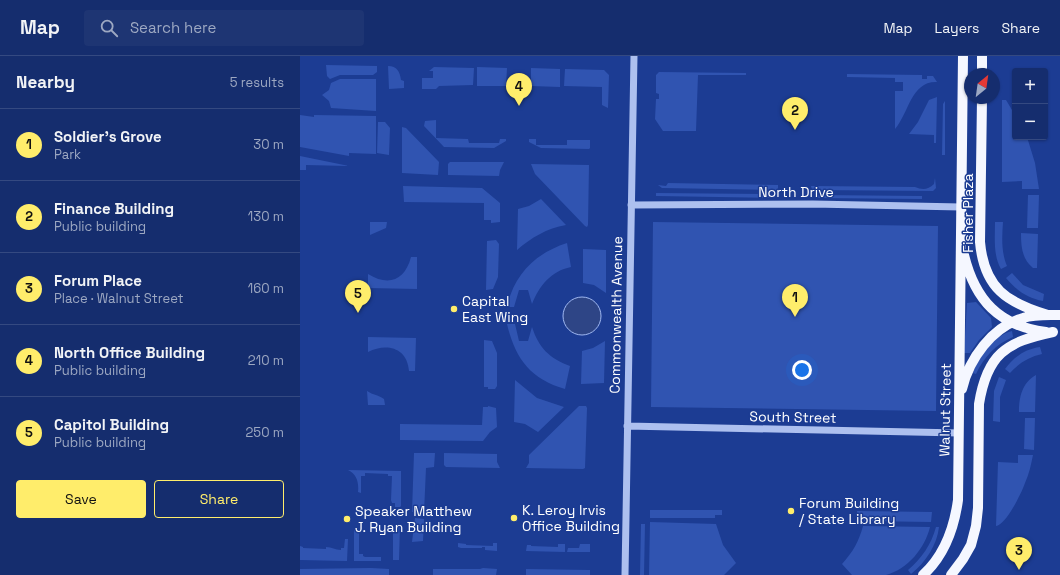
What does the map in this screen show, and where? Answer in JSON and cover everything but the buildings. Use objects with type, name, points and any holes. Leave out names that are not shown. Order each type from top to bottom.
[{"type":"main road","name":"Fisher Plaza","points":[[960,235],[963,56]]},
{"type":"main road","points":[[982,56],[982,68]]},
{"type":"main road","name":"Fisher Plaza","points":[[982,104],[980,242],[982,258],[991,280],[1005,296],[1031,310],[1048,315]]},
{"type":"main road","points":[[960,235],[966,265],[977,291],[986,304],[997,314],[1025,328],[1057,332]]},
{"type":"main road","name":"Walnut Street","points":[[923,575],[940,556],[950,537],[958,500],[960,235]]},
{"type":"main road","points":[[959,404],[964,383],[970,368],[978,354],[999,329],[1011,322],[1028,317],[1060,315]]},
{"type":"main road","points":[[951,575],[963,560],[976,526],[978,508],[978,404],[981,386],[987,372],[994,359],[1005,349],[1018,342],[1033,337],[1057,332]]},
{"type":"street","name":"Commonwealth Avenue","points":[[624,575],[634,56]]},
{"type":"street","name":"North Drive","points":[[631,205],[813,204],[961,207]]},
{"type":"street","name":"South Street","points":[[627,426],[959,433]]},
{"type":"shaded area","points":[[326,65],[377,66],[377,72],[373,75],[340,75],[330,79],[327,76]]},
{"type":"shaded area","points":[[388,66],[394,67],[398,70],[401,80],[404,81],[404,88],[389,89]]},
{"type":"shaded area","points":[[434,67],[474,68],[473,85],[439,86],[436,89],[422,89],[422,78],[433,78],[433,71],[429,71]]},
{"type":"shaded area","points":[[477,67],[507,68],[506,86],[477,86]]},
{"type":"shaded area","points":[[531,68],[560,69],[560,87],[531,86]]},
{"type":"shaded area","points":[[565,69],[604,70],[609,75],[608,108],[602,105],[602,87],[564,86]]},
{"type":"shaded area","points":[[659,72],[746,73],[746,75],[698,75],[696,131],[663,131],[655,119],[656,99],[659,99],[659,94],[656,93],[656,75]]},
{"type":"shaded area","points":[[847,74],[922,75],[922,79],[927,79],[927,76],[933,76],[937,82],[928,83],[916,92],[895,129],[895,91],[903,91],[903,82],[895,82],[895,78],[847,77]]},
{"type":"shaded area","points":[[340,79],[376,79],[376,111],[331,108],[329,101],[322,95],[329,90],[331,83]]},
{"type":"shaded area","points":[[937,97],[936,143],[934,143],[934,135],[909,134],[918,122],[929,100]]},
{"type":"shaded area","points":[[1002,100],[1006,100],[1012,110],[1012,140],[1028,140],[1035,163],[1039,189],[1022,189],[1022,181],[1002,182]]},
{"type":"shaded area","points":[[945,101],[945,155],[942,155],[943,104]]},
{"type":"shaded area","points":[[300,115],[314,117],[314,115],[376,116],[376,154],[349,153],[349,156],[300,147]]},
{"type":"shaded area","points":[[436,120],[436,138],[468,139],[469,143],[499,143],[500,139],[506,139],[506,141],[494,148],[444,147],[424,126],[425,121]]},
{"type":"shaded area","points":[[378,122],[385,122],[390,128],[389,155],[377,153]]},
{"type":"shaded area","points":[[402,127],[406,128],[439,162],[438,175],[402,173]]},
{"type":"shaded area","points":[[529,139],[536,139],[536,145],[567,145],[567,140],[590,140],[590,148],[541,148],[529,142]]},
{"type":"shaded area","points":[[300,156],[349,166],[306,165],[306,170],[300,170]]},
{"type":"shaded area","points":[[450,162],[504,162],[499,176],[448,175],[448,164]]},
{"type":"shaded area","points":[[531,164],[589,165],[587,227],[535,174]]},
{"type":"shaded area","points":[[935,178],[936,188],[933,191],[812,190],[811,186],[915,187],[925,189],[934,184]]},
{"type":"shaded area","points":[[668,183],[778,185],[778,190],[662,188],[658,185],[666,186]]},
{"type":"shaded area","points":[[403,186],[482,188],[500,203],[500,222],[491,223],[491,220],[484,220],[484,203],[404,202]]},
{"type":"shaded area","points":[[656,193],[772,194],[772,198],[656,196]]},
{"type":"shaded area","points":[[817,195],[922,196],[922,199],[817,198]]},
{"type":"shaded area","points":[[1028,195],[1039,195],[1038,228],[1027,228]]},
{"type":"shaded area","points":[[541,199],[566,225],[552,228],[540,234],[517,250],[518,209],[529,206]]},
{"type":"shaded area","points":[[370,222],[387,222],[386,228],[370,235]]},
{"type":"shaded area","points":[[653,222],[938,226],[936,411],[651,407]]},
{"type":"shaded area","points":[[995,222],[1003,222],[1003,250],[1007,266],[1001,269],[998,264],[996,252]]},
{"type":"shaded area","points":[[1021,233],[1038,234],[1037,268],[1033,268],[1024,257]]},
{"type":"shaded area","points":[[496,240],[499,244],[498,277],[493,289],[486,290],[487,241]]},
{"type":"shaded area","points":[[567,243],[571,267],[557,272],[547,280],[538,291],[532,304],[528,290],[519,290],[514,307],[507,307],[515,284],[528,266],[536,259],[556,247]]},
{"type":"shaded area","points":[[583,249],[606,250],[606,293],[594,285],[583,283]]},
{"type":"shaded area","points":[[411,257],[417,257],[417,289],[368,288],[368,274],[383,280],[395,279],[405,271]]},
{"type":"shaded area","points":[[1012,273],[1023,285],[1044,294],[1043,301],[1027,296],[1014,286],[1006,278]]},
{"type":"shaded area","points":[[582,297],[595,303],[601,316],[595,329],[582,335],[569,329],[563,316],[569,303]]},
{"type":"shaded area","points":[[976,302],[991,318],[992,327],[979,340],[970,353],[964,353],[967,303]]},
{"type":"shaded area","points":[[507,324],[515,324],[519,341],[528,341],[532,327],[538,341],[546,351],[551,356],[570,366],[565,389],[542,379],[526,366],[510,336]]},
{"type":"shaded area","points":[[1012,331],[1013,337],[996,347],[983,362],[976,374],[973,373],[979,360],[993,342],[1005,333]]},
{"type":"shaded area","points":[[368,337],[416,338],[415,371],[409,371],[404,357],[400,352],[394,349],[382,348],[368,352]]},
{"type":"shaded area","points":[[484,340],[492,341],[497,353],[497,386],[495,389],[488,389],[488,387],[484,387]]},
{"type":"shaded area","points":[[605,341],[604,383],[581,384],[582,351],[593,348]]},
{"type":"shaded area","points":[[1040,347],[1042,354],[1024,361],[1010,373],[1005,369],[1020,354]]},
{"type":"shaded area","points":[[1036,375],[1035,412],[1019,412],[1024,386]]},
{"type":"shaded area","points":[[999,377],[1006,380],[1000,397],[1000,422],[993,421],[994,391]]},
{"type":"shaded area","points":[[515,380],[537,398],[564,407],[538,432],[525,424],[514,422]]},
{"type":"shaded area","points":[[367,391],[384,399],[385,405],[368,405]]},
{"type":"shaded area","points":[[488,406],[496,408],[497,427],[490,432],[483,441],[400,440],[400,424],[482,425],[483,407]]},
{"type":"shaded area","points":[[579,406],[586,406],[587,408],[585,468],[526,468],[529,463],[529,455]]},
{"type":"shaded area","points":[[1025,418],[1035,418],[1034,450],[1024,449]]},
{"type":"shaded area","points":[[414,453],[435,453],[434,467],[426,468],[424,513],[412,512]]},
{"type":"shaded area","points":[[444,453],[497,454],[497,462],[500,468],[446,467],[444,465]]},
{"type":"shaded area","points":[[1018,455],[1033,455],[1029,473],[1013,508],[1004,520],[996,526],[998,462],[1018,463]]},
{"type":"shaded area","points":[[348,470],[401,471],[401,506],[395,507],[395,503],[392,503],[391,500],[392,476],[388,476],[388,474],[365,473],[365,476],[361,476],[361,493],[358,492],[358,482],[354,474]]},
{"type":"shaded area","points":[[650,510],[722,510],[722,515],[715,515],[715,518],[650,518]]},
{"type":"shaded area","points":[[857,511],[932,512],[931,522],[864,521],[864,516],[857,516]]},
{"type":"shaded area","points":[[415,518],[424,519],[423,541],[412,542]]},
{"type":"shaded area","points":[[650,522],[716,524],[723,545],[736,563],[724,575],[649,575]]},
{"type":"shaded area","points":[[395,524],[399,524],[400,526],[399,560],[393,560],[392,526],[395,526]]},
{"type":"shaded area","points":[[641,524],[645,524],[644,575],[640,575]]},
{"type":"shaded area","points":[[863,526],[930,527],[928,535],[920,550],[901,568],[886,575],[852,575],[842,564],[860,537]]},
{"type":"shaded area","points":[[936,527],[939,527],[938,534],[930,553],[911,574],[908,570],[918,561],[925,551]]},
{"type":"shaded area","points":[[354,530],[359,530],[359,554],[363,554],[365,557],[381,557],[381,561],[354,561]]},
{"type":"shaded area","points":[[345,539],[348,539],[347,561],[300,560],[300,546],[303,548],[326,549],[326,547],[330,547],[341,550],[341,548],[344,548]]},
{"type":"shaded area","points":[[458,543],[466,545],[493,546],[493,543],[497,543],[497,551],[485,550],[485,547],[461,548],[458,547]]},
{"type":"shaded area","points":[[558,544],[565,544],[565,552],[526,551],[527,545],[558,547]]},
{"type":"shaded area","points":[[580,544],[590,544],[590,552],[567,552],[568,548],[579,548]]},
{"type":"shaded area","points":[[300,569],[389,569],[389,575],[300,575]]},
{"type":"shaded area","points":[[433,569],[497,569],[496,575],[433,575]]},
{"type":"shaded area","points":[[526,569],[590,570],[590,575],[526,575]]},
{"type":"place","name":"North Office Building","points":[[519,106]]},
{"type":"place","name":"Finance Building","points":[[795,130]]},
{"type":"place","name":"Capital East Wing","points":[[454,309]]},
{"type":"place","name":"Capitol Building","points":[[358,313]]},
{"type":"place","name":"Soldier's Grove","points":[[795,317]]},
{"type":"place","name":"Forum Building / State Library","points":[[791,511]]},
{"type":"place","name":"K. Leroy Irvis Office Building","points":[[514,518]]},
{"type":"place","name":"Speaker Matthew J. Ryan Building","points":[[347,519]]},
{"type":"place","name":"Forum Place","points":[[1019,570]]}]
